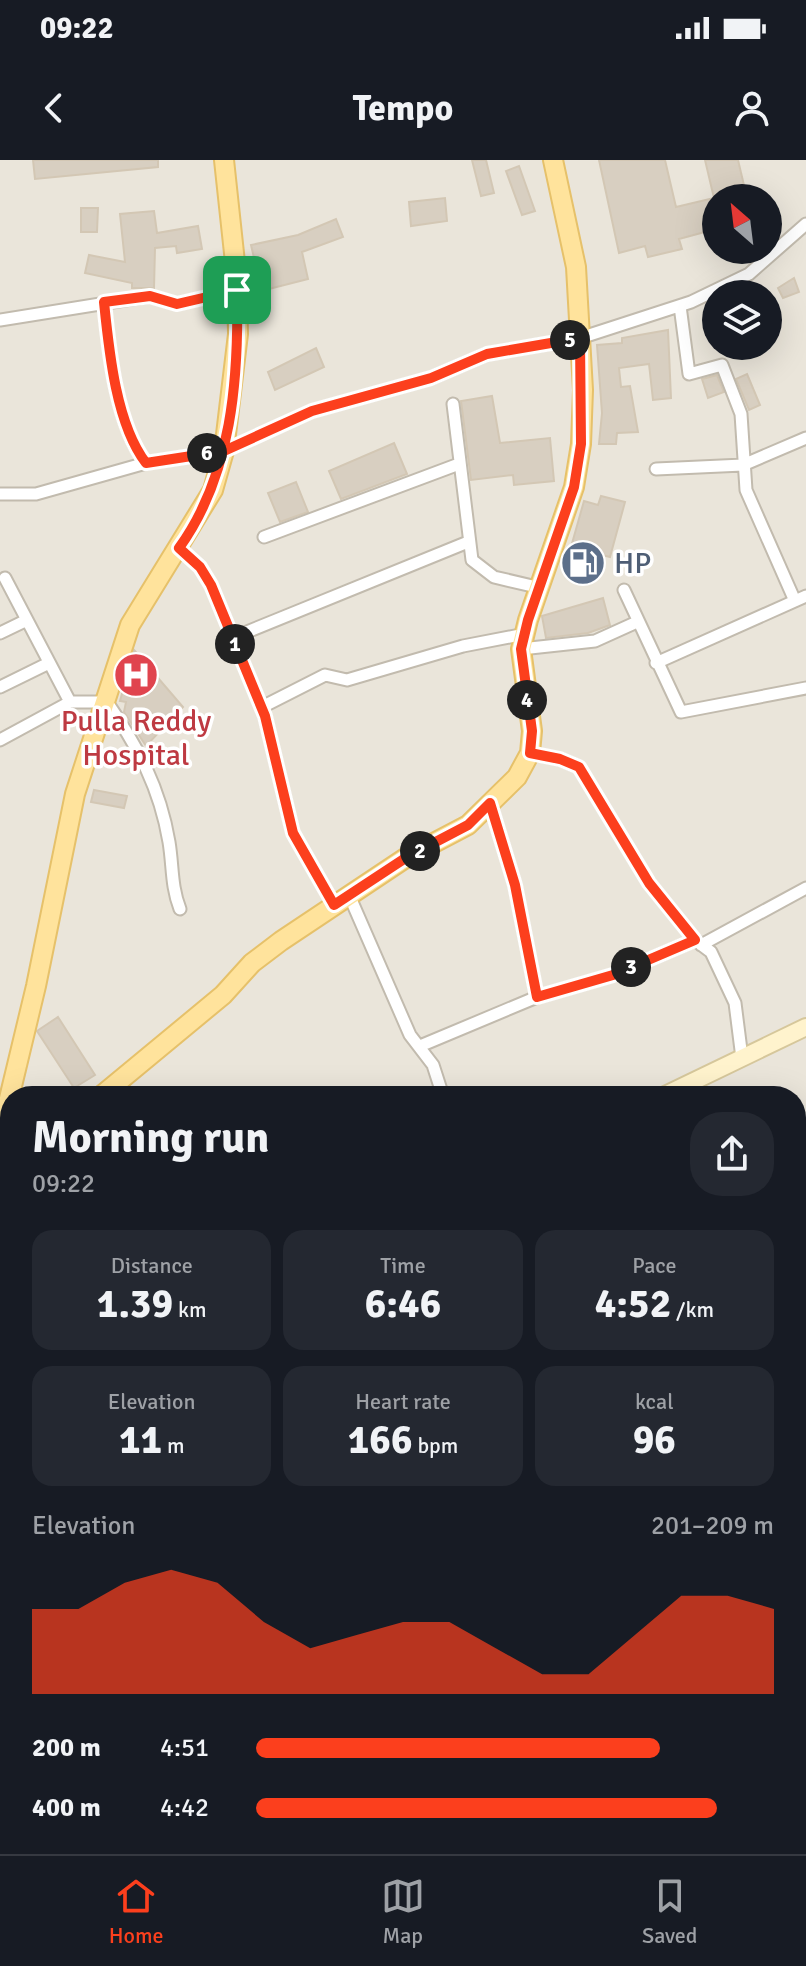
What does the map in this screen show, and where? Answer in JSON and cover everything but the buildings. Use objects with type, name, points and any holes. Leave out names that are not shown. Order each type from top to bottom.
[{"type":"main road","points":[[12,1086],[75,794],[130,625],[213,490],[224,451],[238,334],[237,290],[224,160]]},
{"type":"main road","points":[[113,1086],[223,995],[252,963],[407,857],[468,825],[517,777],[530,753],[532,731],[523,642],[574,487],[581,444],[576,267],[553,160]]},
{"type":"main road","points":[[686,1086],[806,1027]]},
{"type":"street","points":[[0,494],[36,494],[146,463],[224,451],[312,411],[431,378],[487,354],[580,338],[680,306],[749,274],[806,224]]},
{"type":"street","points":[[0,320],[150,296],[177,304],[237,290]]},
{"type":"street","points":[[104,302],[111,369],[134,447],[146,463]]},
{"type":"street","points":[[656,663],[801,598],[746,490],[741,414],[722,365],[689,374],[680,306]]},
{"type":"street","points":[[453,404],[472,560],[481,571],[541,588]]},
{"type":"street","points":[[656,469],[743,465],[806,438]]},
{"type":"street","points":[[264,537],[459,464]]},
{"type":"street","points":[[232,638],[468,542]]},
{"type":"street","points":[[179,548],[200,567],[211,585],[262,707],[293,833],[341,900],[410,1035],[433,1065],[440,1086]]},
{"type":"street","points":[[5,578],[70,702]]},
{"type":"street","points":[[624,590],[681,712],[806,688]]},
{"type":"street","points":[[0,633],[27,620]]},
{"type":"street","points":[[262,707],[325,675],[347,680],[463,646],[595,641],[637,622]]},
{"type":"street","points":[[0,687],[49,663]]},
{"type":"street","points":[[0,740],[70,702],[107,702],[153,777],[169,843],[171,887],[180,909]]},
{"type":"street","points":[[530,753],[560,759],[579,767],[649,883],[698,942],[711,952],[735,1003],[742,1058]]},
{"type":"street","points":[[490,803],[515,885],[537,997]]},
{"type":"street","points":[[420,1046],[537,997],[613,975],[698,942],[806,888]]},
{"type":"shaded area","points":[[0,160],[806,160],[806,1086],[0,1086]]},
{"type":"place","name":"HP","points":[[583,563]]},
{"type":"place","name":"Pulla Reddy Hospital","points":[[136,675]]},
{"type":"route","points":[[237,290],[177,304],[150,296],[104,302],[111,369],[134,447],[146,463],[224,451],[347,398],[431,378],[487,354],[580,338],[583,390],[581,444],[574,487],[555,537],[521,649],[532,731],[530,753],[560,759],[579,767],[649,883],[695,940],[613,975],[537,997],[515,885],[490,803],[468,825],[439,843],[407,857],[334,905],[293,833],[265,716],[211,585],[200,567],[179,548],[213,490],[224,451],[238,334],[237,290]]}]
